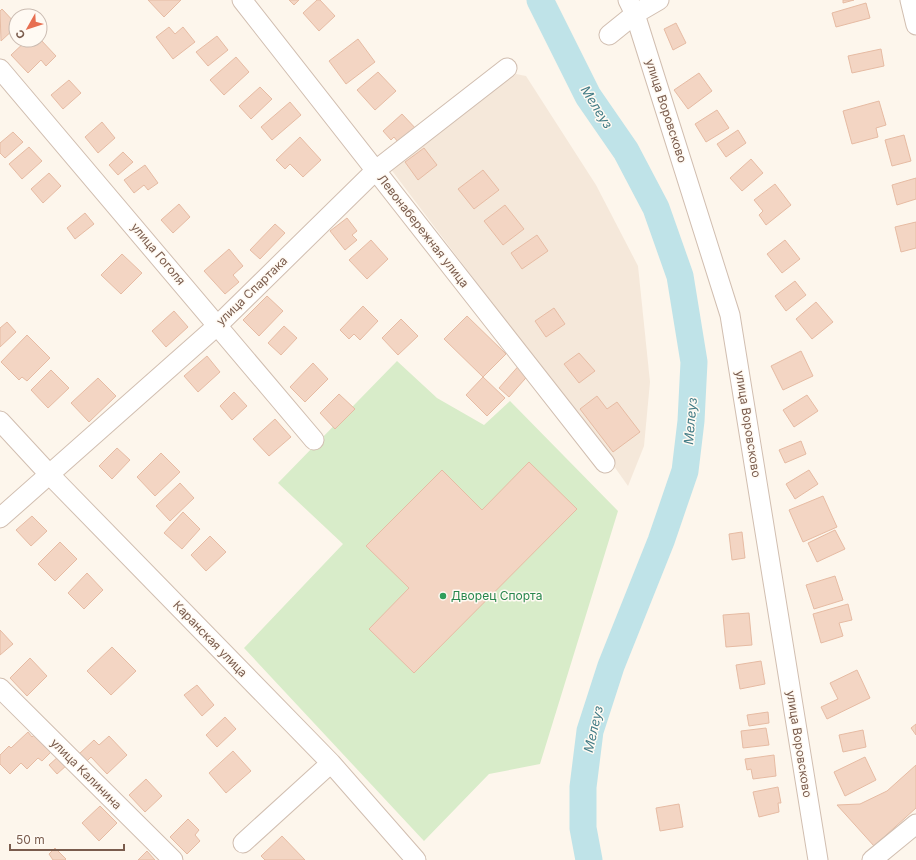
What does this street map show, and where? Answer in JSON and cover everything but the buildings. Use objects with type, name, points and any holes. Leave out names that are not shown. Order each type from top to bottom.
[{"type":"street","name":"Левонабережная улица","points":[[242,0],[605,463]]},
{"type":"street","points":[[609,35],[631,7],[659,0]]},
{"type":"street","points":[[910,0],[916,26]]},
{"type":"street","name":"улица Воровсково","points":[[631,7],[730,314],[818,860]]},
{"type":"street","name":"улица Спартака","points":[[0,518],[218,325],[376,170],[507,68]]},
{"type":"street","name":"улица Гоголя","points":[[0,69],[314,440]]},
{"type":"street","name":"Каранская улица","points":[[0,421],[49,474],[331,763],[416,860]]},
{"type":"street","name":"улица Калинина","points":[[0,688],[173,860]]},
{"type":"street","points":[[242,843],[331,763]]},
{"type":"street","points":[[872,860],[916,824]]},
{"type":"shaded area","points":[[511,73],[526,76],[596,185],[638,266],[650,382],[644,446],[628,486],[594,438],[390,168]]},
{"type":"green space","name":"Дворец Спорта","points":[[397,361],[437,398],[484,425],[510,401],[618,511],[540,764],[489,774],[424,841],[244,648],[343,544],[278,483]]},
{"type":"waterway","name":"Мелеуз","points":[[540,0],[588,96],[626,151],[656,208],[680,276],[694,362],[691,421],[685,471],[661,541],[611,666],[590,731],[583,787],[583,828],[589,860]]},
{"type":"place","name":"Дворец Спорта","points":[[443,596]]}]
